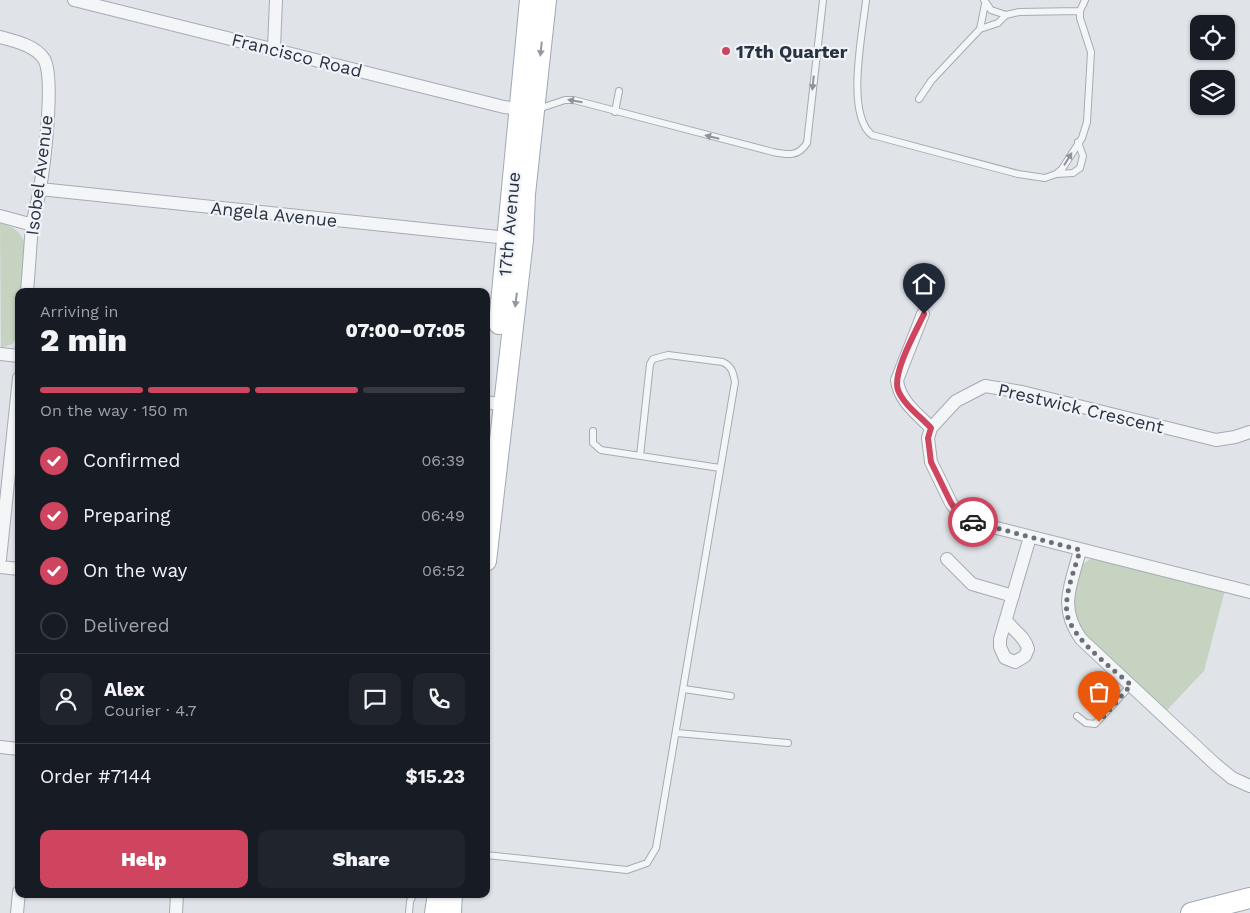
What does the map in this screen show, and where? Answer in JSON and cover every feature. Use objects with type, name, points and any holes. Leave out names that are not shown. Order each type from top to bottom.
[{"type":"main road","name":"17th Avenue","points":[[490,482],[494,403],[508,238],[528,110],[530,0]]},
{"type":"main road","points":[[528,110],[546,0]]},
{"type":"main road","name":"17th Avenue","points":[[490,426],[532,140],[528,110]]},
{"type":"main road","points":[[435,913],[437,898]]},
{"type":"main road","points":[[451,913],[452,898]]},
{"type":"main road","points":[[1191,913],[1249,901]]},
{"type":"street","name":"Francisco Road","points":[[74,0],[274,48],[504,107],[528,110]]},
{"type":"street","points":[[274,48],[276,0]]},
{"type":"street","name":"Isobel Avenue","points":[[0,37],[27,46],[38,52],[45,60],[48,88],[40,189],[33,225],[27,288]]},
{"type":"street","name":"Angela Avenue","points":[[40,189],[508,238]]},
{"type":"street","points":[[0,216],[33,225]]},
{"type":"street","points":[[924,314],[897,380],[898,390],[902,398],[931,428],[928,438],[931,462],[956,510],[973,522],[1250,592]]},
{"type":"street","points":[[0,354],[15,356]]},
{"type":"street","name":"Prestwick Crescent","points":[[931,428],[956,401],[985,386],[1008,388],[1216,440],[1250,432]]},
{"type":"street","points":[[0,559],[15,416]]},
{"type":"street","points":[[1006,620],[1030,537]]},
{"type":"street","points":[[1080,550],[1067,601],[1068,614],[1072,626],[1081,639],[1232,778],[1250,786]]},
{"type":"street","points":[[947,559],[972,584],[1013,596]]},
{"type":"street","points":[[0,567],[15,568]]},
{"type":"street","points":[[0,747],[15,749]]},
{"type":"street","points":[[17,913],[18,898]]},
{"type":"street","points":[[176,913],[178,898]]},
{"type":"lane","points":[[528,110],[565,100],[773,152],[790,155],[802,151],[807,143],[823,0]]},
{"type":"lane","points":[[866,0],[857,86],[861,118],[872,135],[1018,174],[1045,178],[1056,174],[1073,173],[1080,168],[1082,156],[1078,142]]},
{"type":"lane","points":[[1056,174],[1062,169],[1087,122],[1089,43],[1081,23],[1080,11],[1085,0]]},
{"type":"lane","points":[[985,2],[991,10],[1006,15],[1019,12],[1080,11]]},
{"type":"lane","points":[[980,29],[985,2]]},
{"type":"lane","points":[[919,99],[931,81],[980,29],[998,24],[1006,15]]},
{"type":"lane","points":[[615,112],[618,92]]},
{"type":"lane","points":[[490,855],[627,870],[648,863],[656,848],[660,835],[720,468],[736,382],[733,371],[723,362],[668,355],[653,359],[650,364],[640,456]]},
{"type":"lane","points":[[593,431],[593,443],[596,448],[720,468]]},
{"type":"lane","points":[[1078,716],[1086,723],[1094,724],[1131,685]]},
{"type":"lane","points":[[684,689],[731,696]]},
{"type":"lane","points":[[677,733],[788,743]]},
{"type":"lane","points":[[409,913],[412,898]]},
{"type":"green space","points":[[0,223],[12,227],[19,233],[24,241],[26,250],[21,288],[15,288],[15,340],[12,344],[1,348]]},
{"type":"green space","points":[[1092,558],[1225,590],[1204,671],[1166,711],[1081,634],[1071,609],[1080,566]]},
{"type":"way so far","points":[[973,522],[1080,550],[1067,601],[1068,614],[1072,626],[1081,639],[1131,685],[1099,722]]},
{"type":"place","name":"17th Quarter","points":[[726,51]]},
{"type":"route","points":[[924,314],[900,368],[897,380],[898,390],[902,398],[931,428],[928,438],[928,451],[931,462],[951,503],[956,510],[973,522]]}]
